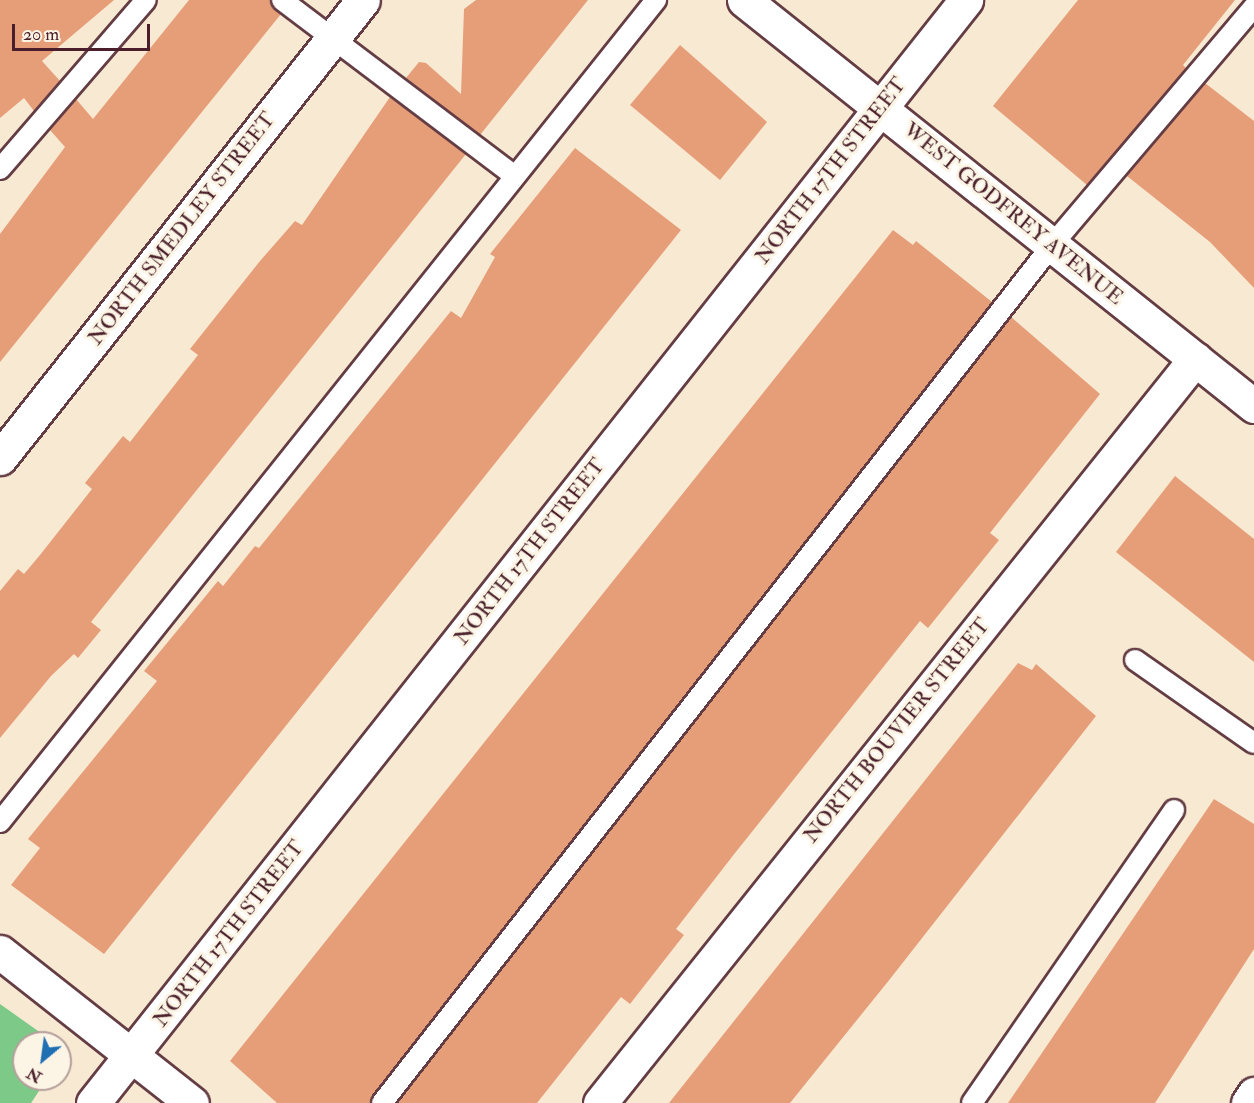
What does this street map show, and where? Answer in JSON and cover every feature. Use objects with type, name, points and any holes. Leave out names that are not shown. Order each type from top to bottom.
[{"type":"street","name":"NORTH SMEDLEY STREET","points":[[0,458],[363,0]]},
{"type":"street","name":"WEST GODFREY AVENUE","points":[[744,0],[1254,406]]},
{"type":"street","name":"NORTH 17TH STREET","points":[[93,1103],[131,1058],[966,0]]},
{"type":"street","name":"NORTH BOUVIER STREET","points":[[600,1103],[1195,359]]},
{"type":"street","points":[[0,952],[131,1058],[192,1103]]},
{"type":"street","points":[[1248,1103],[1254,1094]]},
{"type":"lane","points":[[0,169],[146,0]]},
{"type":"lane","points":[[282,0],[512,174]]},
{"type":"lane","points":[[0,822],[512,174],[656,0]]},
{"type":"lane","points":[[382,1103],[1052,245],[1254,7]]},
{"type":"lane","points":[[1135,660],[1254,743]]},
{"type":"lane","points":[[972,1103],[1174,810]]},
{"type":"green space","points":[[0,1004],[38,1031],[12,1031],[12,1091],[39,1091],[31,1103],[0,1103]]},
{"type":"building","points":[[0,0],[114,0],[42,61],[60,81],[34,111],[24,98],[0,118]]},
{"type":"building","points":[[189,0],[270,0],[281,14],[0,362],[0,234],[65,147],[50,130],[76,99],[93,119]]},
{"type":"building","points":[[476,0],[588,0],[480,135],[406,78],[419,62],[426,63],[461,94],[464,9]]},
{"type":"building","points":[[1078,0],[1235,0],[1183,65],[1186,68],[1087,185],[993,106]]},
{"type":"building","points":[[680,45],[767,122],[720,180],[630,105]]},
{"type":"building","points":[[1205,83],[1254,121],[1254,288],[1210,242],[1127,176]]},
{"type":"building","points":[[390,97],[466,154],[91,622],[101,630],[78,658],[74,654],[51,676],[0,738],[0,591],[18,569],[24,574],[40,555],[92,489],[85,483],[123,436],[130,442],[198,355],[190,349],[260,261],[295,221],[302,225]]},
{"type":"building","points":[[575,148],[681,230],[104,954],[11,885],[40,848],[28,839],[157,681],[144,671],[218,581],[223,586],[255,546],[259,548],[451,311],[461,318],[495,257],[490,254]]},
{"type":"building","points":[[893,230],[913,245],[916,241],[992,302],[370,1103],[277,1103],[230,1061]]},
{"type":"building","points":[[1011,317],[1100,394],[990,533],[999,540],[928,628],[920,621],[676,929],[684,935],[630,1004],[621,997],[537,1103],[397,1103]]},
{"type":"building","points":[[1175,476],[1254,539],[1254,662],[1116,552]]},
{"type":"building","points":[[1018,663],[1032,670],[1036,664],[1096,716],[890,979],[790,1103],[669,1103]]},
{"type":"building","points":[[1214,799],[1254,824],[1254,949],[1155,1103],[1008,1103]]}]
